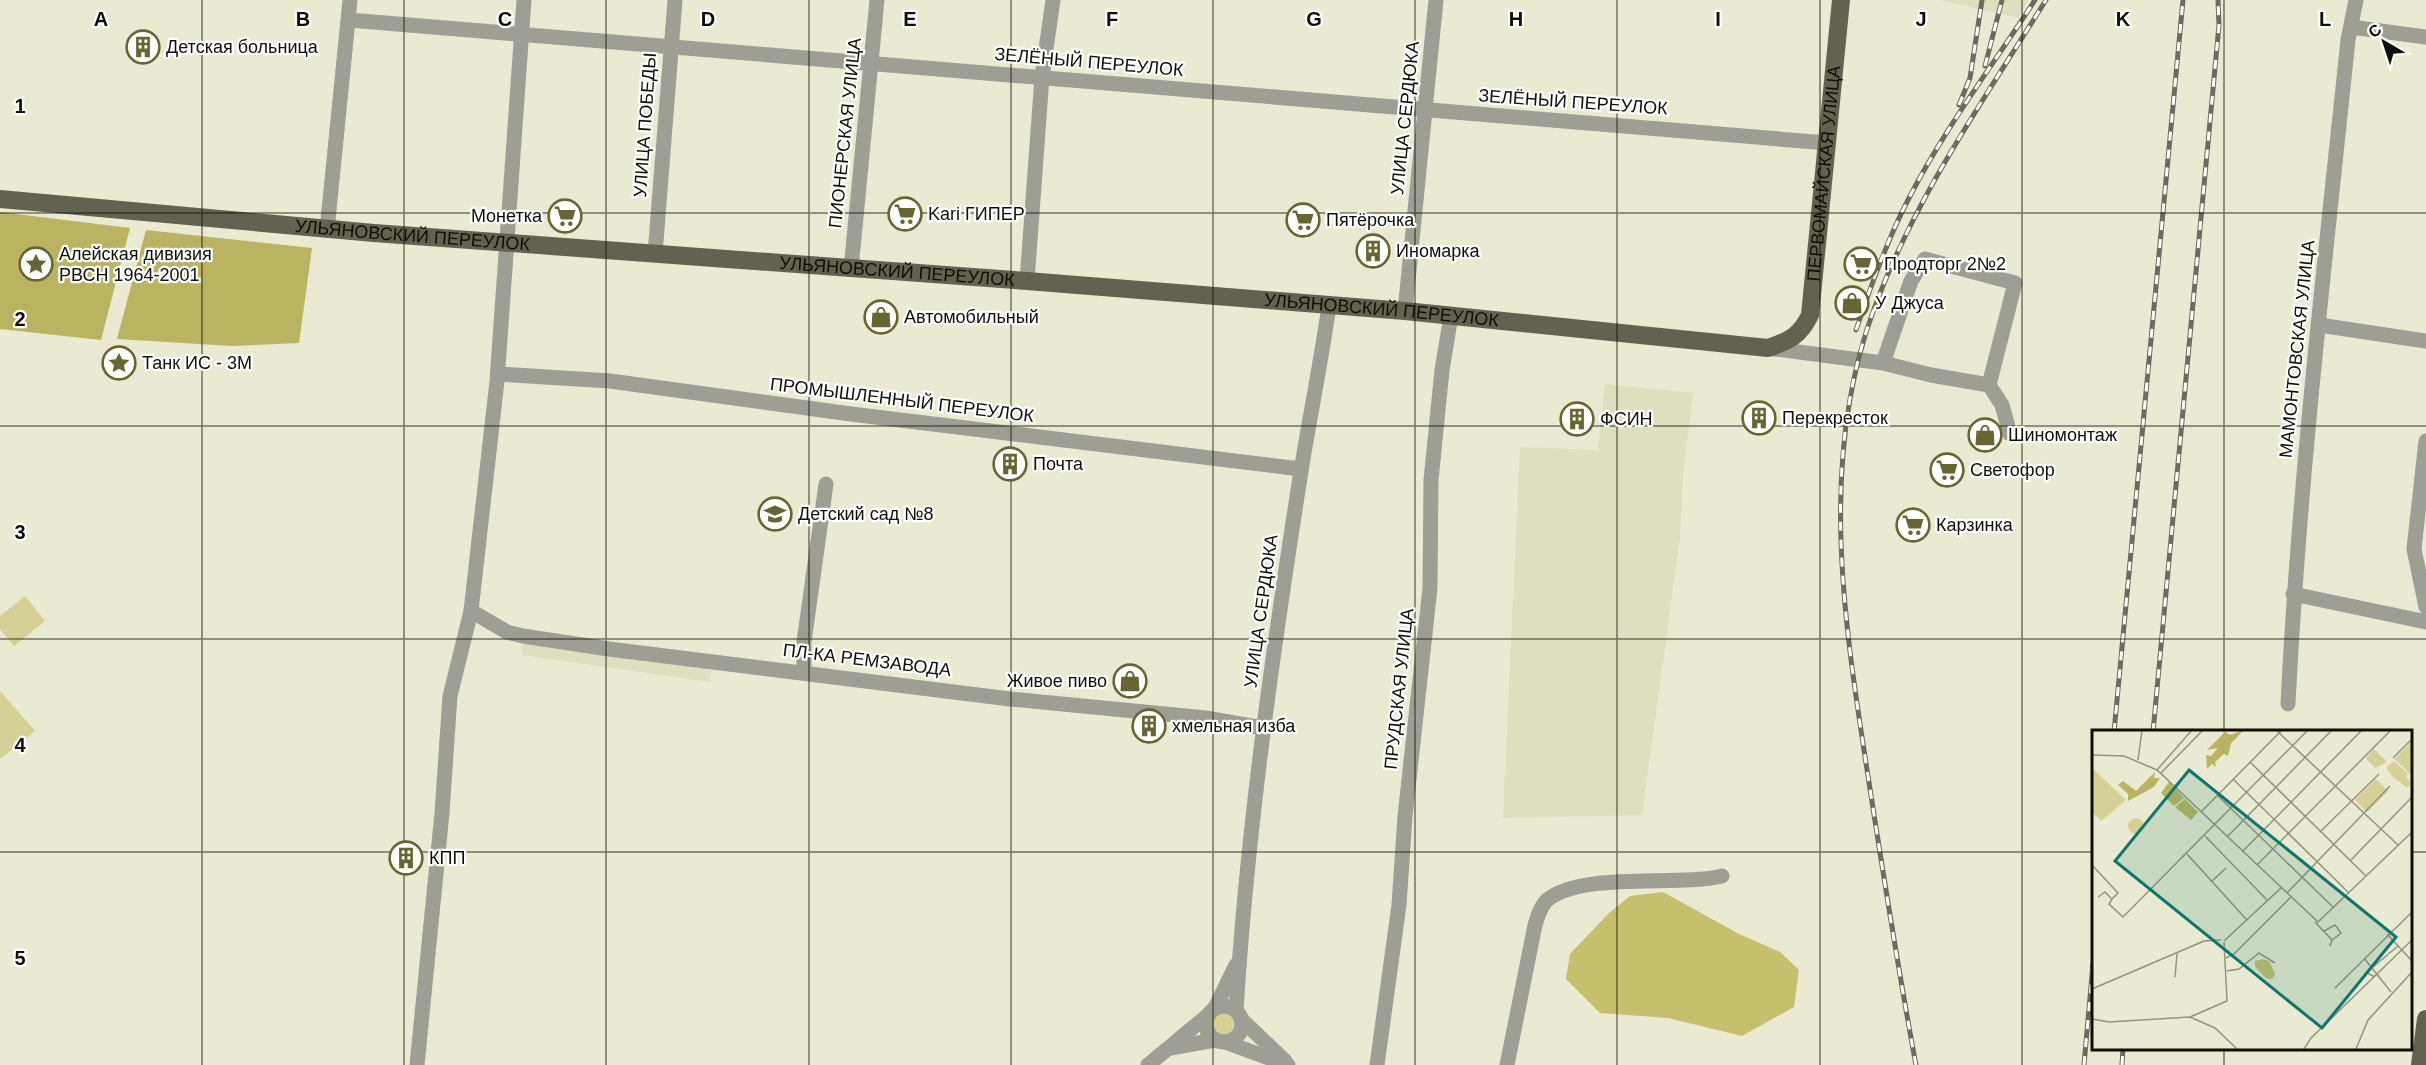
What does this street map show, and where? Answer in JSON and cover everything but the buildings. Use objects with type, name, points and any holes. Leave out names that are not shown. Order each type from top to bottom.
[{"type":"main road","name":"ПЕРВОМАЙСКАЯ УЛИЦА","points":[[1793,339],[1803,330],[1810,315],[1841,0]]},
{"type":"main road","name":"УЛЬЯНОВСКИЙ ПЕРЕУЛОК","points":[[0,199],[327,230],[1405,311],[1768,348],[1793,339]]},
{"type":"main road","points":[[2420,1065],[2426,1019]]},
{"type":"street","points":[[327,230],[351,0]]},
{"type":"street","points":[[417,1065],[442,813],[450,696],[471,611],[498,374],[524,0]]},
{"type":"street","name":"УЛИЦА ПОБЕДЫ","points":[[655,254],[675,0]]},
{"type":"street","name":"ПИОНЕРСКАЯ УЛИЦА","points":[[851,269],[878,0]]},
{"type":"street","points":[[1027,281],[1042,77],[1053,0]]},
{"type":"street","name":"УЛИЦА СЕРДЮКА","points":[[1405,311],[1436,0]]},
{"type":"street","name":"МАМОНТОВСКАЯ УЛИЦА","points":[[2288,704],[2293,594],[2319,325],[2351,27],[2356,0]]},
{"type":"street","name":"ЗЕЛЁНЫЙ ПЕРЕУЛОК","points":[[348,20],[1827,143]]},
{"type":"street","points":[[2351,27],[2426,37]]},
{"type":"street","points":[[1883,363],[1911,281],[1925,259],[2015,283],[1989,385],[2002,405],[2010,434]]},
{"type":"street","name":"УЛИЦА СЕРДЮКА","points":[[1239,1015],[1239,959],[1263,728],[1329,306]]},
{"type":"street","name":"ПРУДСКАЯ УЛИЦА","points":[[1377,1065],[1399,905],[1405,816],[1430,588],[1431,480],[1451,316]]},
{"type":"street","points":[[2319,325],[2426,341]]},
{"type":"street","points":[[1768,348],[1883,363],[1930,375],[1989,385]]},
{"type":"street","name":"ПРОМЫШЛЕННЫЙ ПЕРЕУЛОК","points":[[498,374],[610,381],[875,417],[1302,469]]},
{"type":"street","points":[[2426,441],[2414,549],[2426,607]]},
{"type":"street","points":[[804,671],[804,642],[826,484]]},
{"type":"street","points":[[2293,594],[2426,622]]},
{"type":"street","name":"ПЛ-КА РЕМЗАВОДА","points":[[471,611],[507,632],[523,636],[675,658],[804,671],[1010,699],[1206,718],[1263,728]]},
{"type":"street","points":[[1507,1065],[1535,925],[1540,909],[1548,900],[1583,887],[1630,881],[1700,882],[1722,876]]},
{"type":"street","points":[[1239,959],[1211,1012],[1206,1027],[1220,1041],[1288,1065]]},
{"type":"street","points":[[1148,1065],[1211,1012],[1226,1006],[1239,1015],[1288,1065]]},
{"type":"street","points":[[1168,1048],[1220,1041],[1239,1034],[1239,1015]]},
{"type":"shaded area","points":[[1941,0],[2028,0],[2019,18]]},
{"type":"shaded area","points":[[0,212],[130,228],[101,340],[0,329]]},
{"type":"shaded area","points":[[146,230],[312,248],[299,343],[232,346],[117,339]]},
{"type":"shaded area","points":[[1605,384],[1693,393],[1683,475],[1680,537],[1642,815],[1503,818],[1520,447],[1598,450]]},
{"type":"shaded area","points":[[25,596],[45,621],[14,646],[0,629],[0,616]]},
{"type":"shaded area","points":[[523,642],[712,668],[710,682],[522,655]]},
{"type":"shaded area","points":[[0,691],[35,731],[0,759]]},
{"type":"shaded area","points":[[1663,892],[1739,934],[1780,952],[1799,970],[1794,1007],[1742,1036],[1668,1018],[1600,1013],[1566,979],[1570,954],[1608,914],[1630,896]]},
{"type":"shaded area","points":[[1223,1013],[1231,1016],[1234,1024],[1231,1032],[1223,1035],[1215,1032],[1212,1024],[1215,1016]]},
{"type":"railway","points":[[1959,105],[1970,78],[1982,0]]},
{"type":"railway","points":[[1985,66],[2002,0]]},
{"type":"railway","points":[[1856,330],[1887,246],[1923,172],[2035,0]]},
{"type":"railway","points":[[1916,1065],[1885,885],[1851,659],[1841,541],[1841,482],[1846,424],[1857,366],[1874,309],[1909,228],[1952,150],[2046,0]]},
{"type":"railway","points":[[2114,730],[2183,0]]},
{"type":"railway","points":[[2153,730],[2219,25],[2218,0]]},
{"type":"railway","points":[[2084,1065],[2092,975]]},
{"type":"railway","points":[[2122,1065],[2123,1050]]},
{"type":"place","name":"Детская больница","points":[[143,47]]},
{"type":"place","name":"Kari ГИПЕР","points":[[905,214]]},
{"type":"place","name":"Монетка","points":[[565,216]]},
{"type":"place","name":"Пятёрочка","points":[[1303,220]]},
{"type":"place","name":"Иномарка","points":[[1373,251]]},
{"type":"place","name":"Алейская дивизия РВСН 1964-2001","points":[[36,264]]},
{"type":"place","name":"Продторг 2№2","points":[[1861,264]]},
{"type":"place","name":"У Джуса","points":[[1852,303]]},
{"type":"place","name":"Автомобильный","points":[[881,317]]},
{"type":"place","name":"Танк ИС - 3М","points":[[119,363]]},
{"type":"place","name":"Перекресток","points":[[1759,418]]},
{"type":"place","name":"ФСИН","points":[[1577,419]]},
{"type":"place","name":"Шиномонтаж","points":[[1985,435]]},
{"type":"place","name":"Почта","points":[[1010,464]]},
{"type":"place","name":"Светофор","points":[[1947,470]]},
{"type":"place","name":"Детский сад №8","points":[[775,514]]},
{"type":"place","name":"Карзинка","points":[[1913,525]]},
{"type":"place","name":"Живое пиво","points":[[1130,681]]},
{"type":"place","name":"хмельная изба","points":[[1149,726]]},
{"type":"place","name":"КПП","points":[[406,858]]}]
